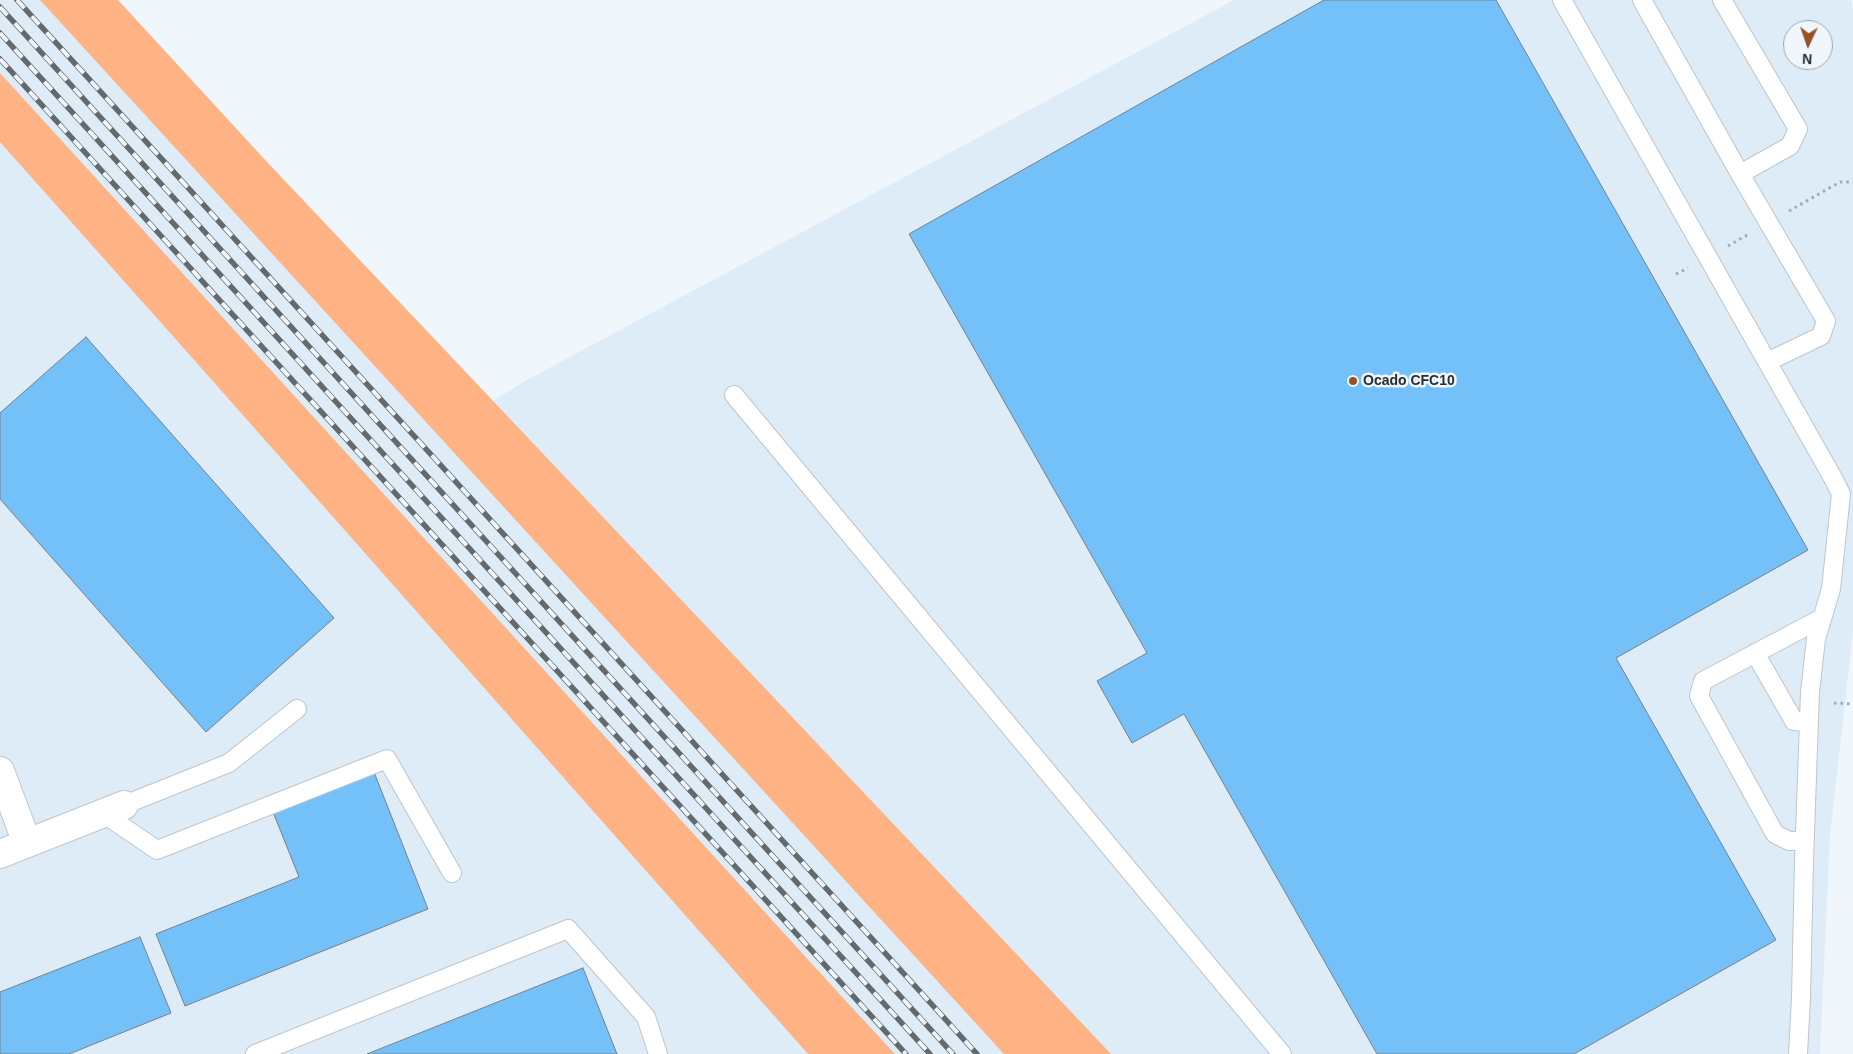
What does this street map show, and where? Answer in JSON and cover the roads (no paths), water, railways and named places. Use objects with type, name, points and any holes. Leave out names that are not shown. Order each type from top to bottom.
[{"type":"street","points":[[0,771],[28,843]]},
{"type":"street","points":[[0,854],[114,809]]},
{"type":"lane","points":[[1562,0],[1841,494],[1831,589],[1816,640],[1809,722],[1798,1054]]},
{"type":"lane","points":[[1642,0],[1740,174],[1826,321],[1821,336],[1767,362]]},
{"type":"lane","points":[[1722,0],[1798,129],[1790,146],[1740,174]]},
{"type":"lane","points":[[734,395],[1282,1054]]},
{"type":"lane","points":[[1804,842],[1789,841],[1775,834],[1699,696],[1703,681],[1822,618]]},
{"type":"lane","points":[[1755,653],[1794,721],[1809,722]]},
{"type":"lane","points":[[297,709],[229,763],[114,809],[157,850],[387,760],[452,873]]},
{"type":"lane","points":[[256,1054],[568,929],[646,1017],[658,1054]]},
{"type":"railway","points":[[17,0],[977,1054]]},
{"type":"railway","points":[[0,7],[953,1054]]},
{"type":"railway","points":[[0,33],[930,1054]]},
{"type":"railway","points":[[0,59],[906,1054]]},
{"type":"place","name":"Ocado CFC10","points":[[1353,381]]}]
